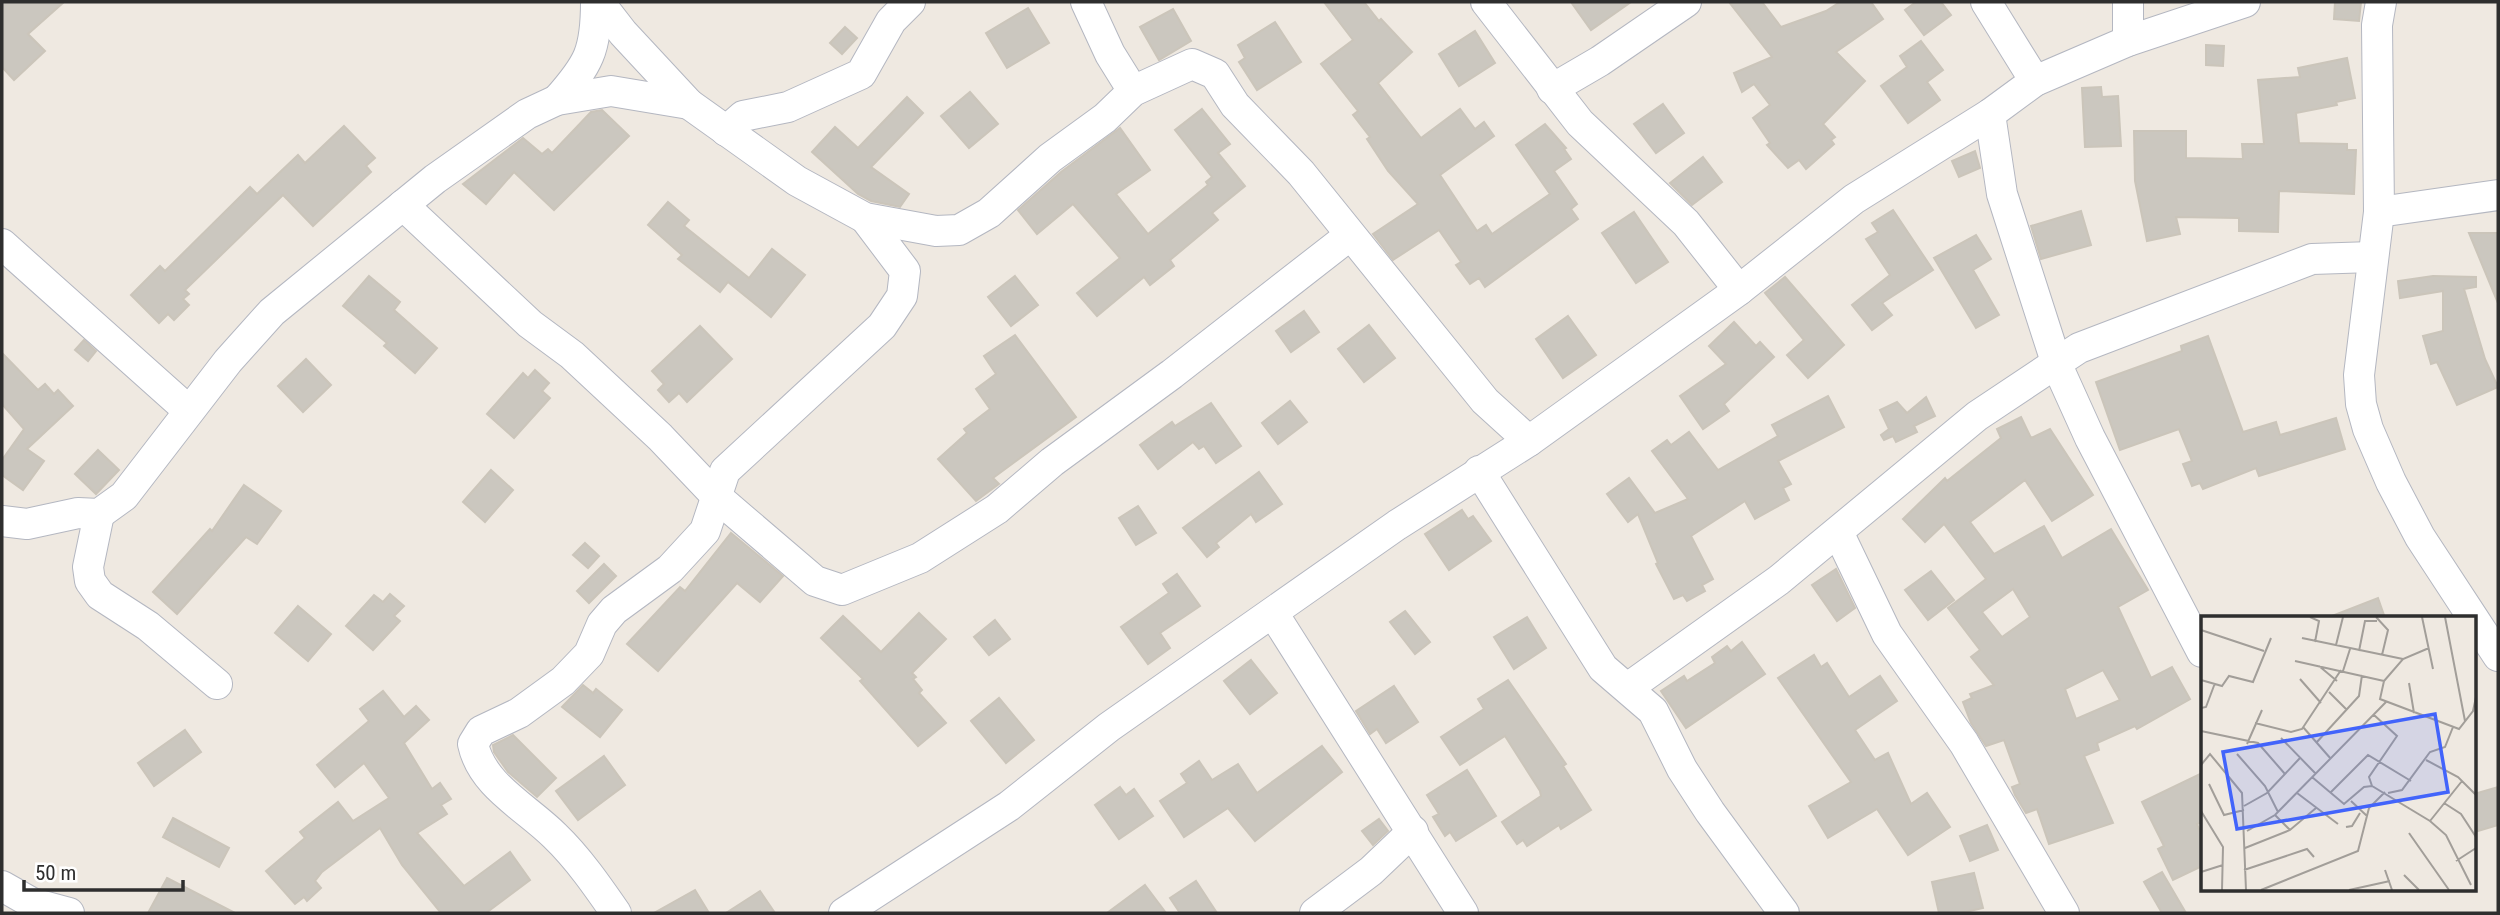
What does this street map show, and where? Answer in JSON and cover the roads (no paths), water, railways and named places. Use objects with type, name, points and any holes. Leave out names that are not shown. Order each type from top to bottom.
[{"type":"street","points":[[557,100],[584,70],[596,35],[597,2]]},
{"type":"street","points":[[597,2],[690,104],[797,181],[865,218],[936,231],[959,230],[989,213],[1050,158],[1105,118],[1132,90],[1192,64],[1215,74],[1235,105],[1301,173],[1349,236],[1413,310],[1485,401],[1529,441]]},
{"type":"street","points":[[726,131],[743,116],[788,107],[862,74],[891,21],[910,2]]},
{"type":"street","points":[[1086,2],[1110,54],[1132,90]]},
{"type":"street","points":[[1486,2],[1552,89],[1621,165],[1686,223],[1739,290]]},
{"type":"street","points":[[1552,89],[1616,50],[1686,2]]},
{"type":"street","points":[[1986,2],[2035,81]]},
{"type":"street","points":[[2128,2],[2128,41]]},
{"type":"street","points":[[845,913],[1009,806],[1109,727],[1479,471],[1529,441],[1739,290],[1854,199],[1990,114],[2035,81],[2128,41],[2245,2]]},
{"type":"street","points":[[2381,2],[2377,25],[2381,124],[2379,212],[2359,375],[2361,404],[2368,429],[2420,537],[2472,616]]},
{"type":"street","points":[[2,521],[27,524],[78,513],[99,513],[124,496],[246,339],[272,313],[403,205],[489,138],[527,114],[557,100],[611,91],[690,104]]},
{"type":"street","points":[[1990,114],[2002,194],[2057,365],[2090,438],[2201,648]]},
{"type":"street","points":[[2379,212],[2498,195]]},
{"type":"street","points":[[403,205],[530,324],[554,339],[660,437],[718,498],[815,581],[842,590],[920,558],[997,509],[1052,462],[1172,374],[1349,236]]},
{"type":"street","points":[[616,913],[554,835],[520,809],[477,761],[473,744],[481,731],[519,713],[563,681],[589,654],[602,624],[614,610],[670,569],[705,531],[725,471],[882,326],[902,296],[905,271],[865,218]]},
{"type":"street","points":[[2,244],[189,411]]},
{"type":"street","points":[[1629,687],[1779,580],[1977,416],[2079,348],[2312,259],[2372,257]]},
{"type":"street","points":[[1479,471],[1603,667],[1629,687],[1653,711],[1682,769],[1784,913]]},
{"type":"street","points":[[99,513],[88,567],[90,581],[100,595],[148,626],[216,684]]},
{"type":"street","points":[[1838,532],[1887,634],[1965,743],[2064,913]]},
{"type":"street","points":[[1273,613],[1463,913]]},
{"type":"street","points":[[2476,622],[2498,656]]},
{"type":"street","points":[[1315,913],[1371,872],[1413,831]]},
{"type":"street","points":[[2,886],[33,903],[69,913]]}]
